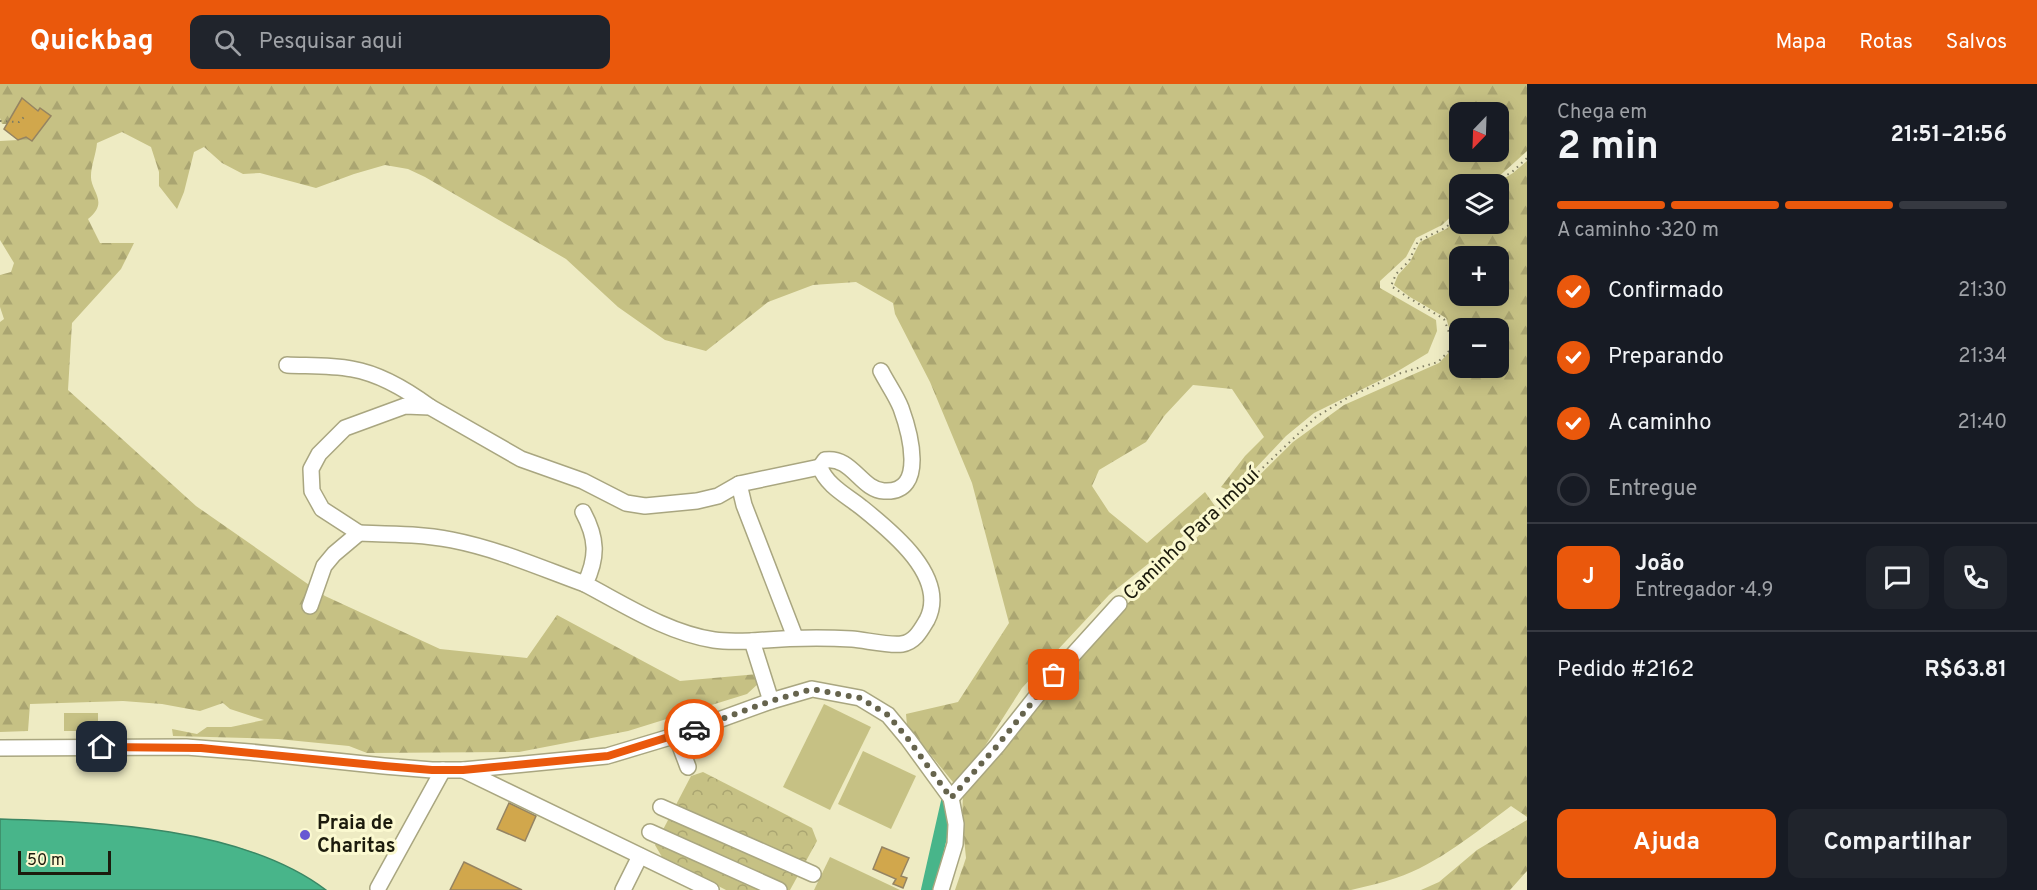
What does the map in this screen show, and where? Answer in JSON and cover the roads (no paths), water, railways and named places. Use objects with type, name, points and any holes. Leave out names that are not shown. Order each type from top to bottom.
[{"type":"street","points":[[287,365],[352,369],[384,379],[407,390],[430,407],[521,459],[570,475],[626,503],[645,506],[697,501],[718,496],[739,484],[820,466],[825,460],[834,459],[846,464],[872,486],[883,491],[897,489],[907,481],[912,467],[911,443],[900,405],[881,371]]},
{"type":"street","points":[[430,407],[405,406],[345,428],[319,454],[311,469],[312,491],[322,509],[359,533],[403,534],[452,540],[512,556],[585,584],[678,630],[711,640],[728,642],[795,637],[903,644],[919,634],[931,611],[932,591],[925,574],[908,548],[875,518],[829,483],[822,475],[820,466]]},
{"type":"street","points":[[739,484],[744,505],[795,637]]},
{"type":"street","points":[[583,512],[592,528],[595,548],[591,571],[585,584]]},
{"type":"street","points":[[310,606],[324,566],[334,554],[359,533]]},
{"type":"street","name":"Caminho Para Imbuí","points":[[951,798],[997,746],[1042,688],[1119,604]]},
{"type":"street","points":[[752,641],[771,701]]},
{"type":"street","points":[[0,747],[186,747],[384,766],[463,770],[608,756],[812,689],[860,698],[888,715],[951,798],[956,824],[955,844],[941,890]]},
{"type":"street","points":[[677,735],[688,767]]},
{"type":"street","points":[[378,888],[438,770]]},
{"type":"street","points":[[463,770],[711,890]]},
{"type":"street","points":[[661,807],[813,874]]},
{"type":"street","points":[[650,832],[779,890]]},
{"type":"street","points":[[623,890],[640,856]]},
{"type":"waterway","points":[[928,890],[949,797]]},
{"type":"place","name":"Praia de Charitas","points":[[305,835]]}]
